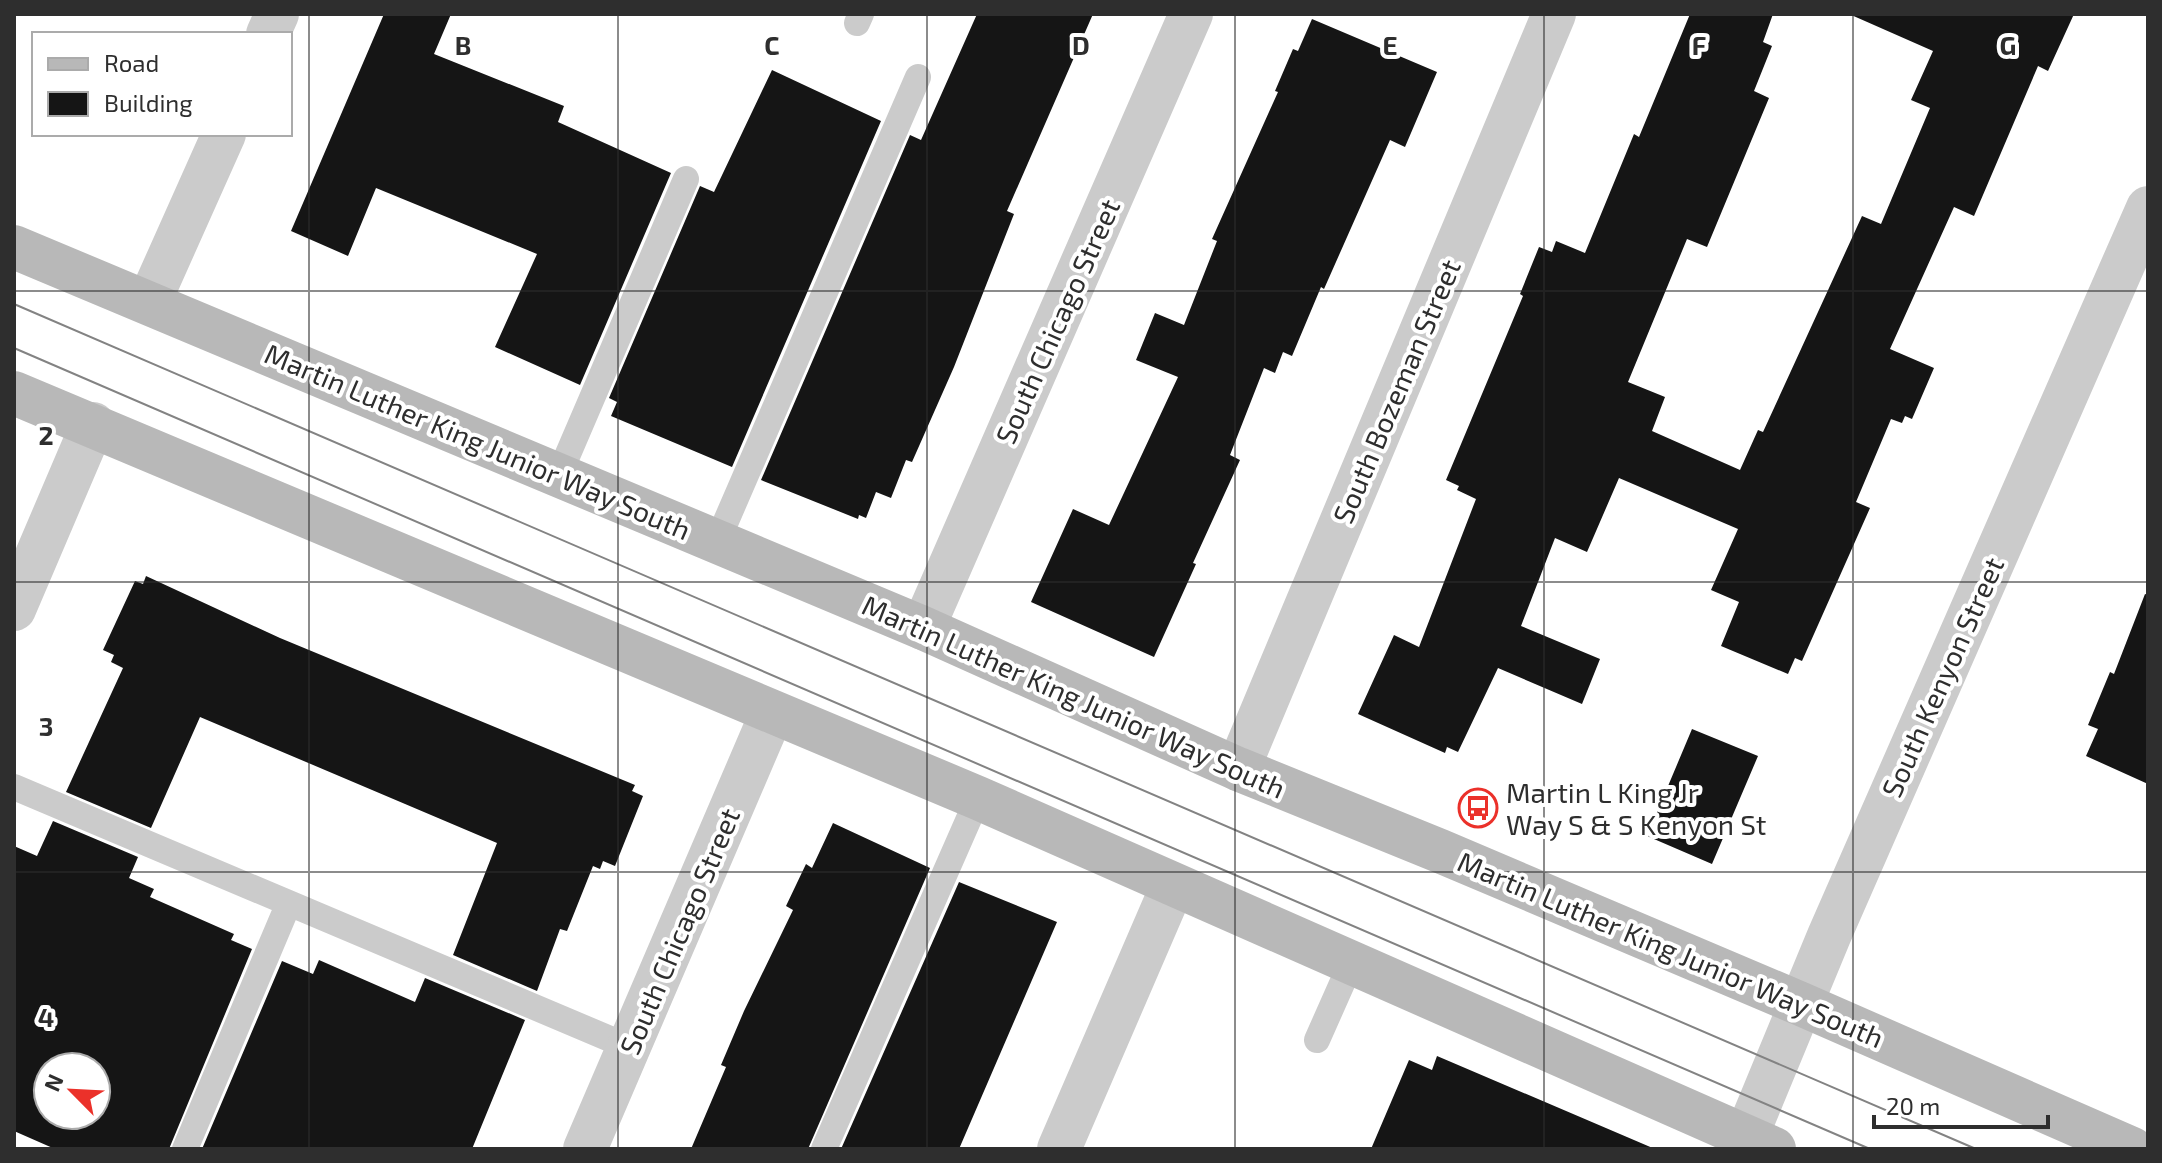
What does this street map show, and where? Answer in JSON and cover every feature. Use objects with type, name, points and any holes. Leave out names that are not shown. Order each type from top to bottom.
[{"type":"main road","name":"Martin Luther King Junior Way South","points":[[14,247],[923,628],[1238,769],[1801,1004],[2132,1149]]},
{"type":"main road","points":[[14,393],[978,798],[1352,961],[1753,1145]]},
{"type":"street","name":"South Chicago Street","points":[[923,628],[1191,14]]},
{"type":"street","name":"South Bozeman Street","points":[[1238,769],[1554,14]]},
{"type":"street","points":[[149,302],[223,136]]},
{"type":"street","name":"South Kenyon Street","points":[[1753,1145],[1801,1004],[2148,208]]},
{"type":"street","points":[[14,609],[93,424]]},
{"type":"street","name":"South Chicago Street","points":[[585,1149],[772,713]]},
{"type":"street","points":[[1059,1149],[1173,885]]},
{"type":"lane","points":[[717,542],[918,77]]},
{"type":"lane","points":[[559,475],[686,179]]},
{"type":"lane","points":[[14,787],[629,1047]]},
{"type":"lane","points":[[824,1149],[978,798]]},
{"type":"lane","points":[[185,1149],[288,905]]},
{"type":"lane","points":[[1317,1040],[1352,961]]},
{"type":"building","points":[[384,14],[451,14],[434,54],[564,106],[558,122],[671,173],[580,385],[495,347],[537,254],[376,188],[348,256],[291,231]]},
{"type":"building","points":[[977,14],[1093,14],[1007,211],[1014,214],[954,367],[912,462],[906,460],[891,498],[876,492],[866,518],[859,515],[858,519],[761,480],[910,135],[921,140]]},
{"type":"building","points":[[1690,14],[1773,14],[1763,42],[1772,46],[1754,91],[1769,98],[1707,247],[1687,239],[1628,382],[1665,397],[1652,431],[1740,470],[1758,430],[1763,432],[1862,216],[1881,224],[1930,108],[1911,100],[1933,51],[1849,14],[2074,14],[2048,71],[2038,66],[1974,216],[1954,207],[1890,349],[1934,368],[1912,419],[1905,416],[1902,423],[1891,419],[1856,502],[1870,508],[1802,661],[1795,658],[1788,674],[1721,646],[1739,602],[1711,590],[1738,529],[1619,478],[1587,552],[1555,538],[1521,626],[1600,659],[1582,704],[1498,668],[1458,752],[1447,747],[1445,753],[1358,714],[1394,635],[1419,647],[1476,499],[1457,490],[1459,486],[1446,480],[1523,296],[1520,294],[1539,247],[1552,252],[1556,241],[1585,253],[1634,134],[1639,137]]},
{"type":"building","points":[[1312,19],[1437,72],[1405,147],[1390,140],[1292,356],[1283,352],[1275,373],[1264,368],[1230,455],[1240,460],[1154,657],[1031,602],[1073,509],[1109,525],[1178,377],[1136,360],[1155,313],[1184,325],[1217,241],[1212,239],[1278,92],[1275,91],[1293,49],[1298,51]]},
{"type":"building","points":[[772,70],[881,121],[732,467],[611,416],[617,402],[609,398],[700,186],[714,192]]},
{"type":"building","points":[[146,576],[280,638],[635,785],[632,791],[643,796],[615,866],[603,861],[600,869],[593,866],[567,931],[560,929],[537,991],[453,955],[497,843],[200,717],[151,828],[66,792],[123,668],[111,662],[114,655],[103,650],[135,581],[143,584]]},
{"type":"building","points":[[2145,594],[2148,595],[2148,784],[2086,756],[2098,729],[2088,725],[2110,672],[2114,674]]},
{"type":"building","points":[[1692,729],[1758,756],[1712,864],[1647,836]]},
{"type":"building","points":[[53,821],[138,857],[129,878],[154,889],[150,897],[234,934],[231,940],[252,949],[169,1149],[55,1149],[14,1131],[14,846],[37,856]]},
{"type":"building","points":[[833,823],[930,868],[808,1149],[691,1149],[726,1067],[721,1065],[744,1011],[793,910],[786,906],[806,864],[812,868]]},
{"type":"building","points":[[959,882],[1057,922],[959,1149],[841,1149]]},
{"type":"building","points":[[319,960],[415,1002],[425,978],[525,1020],[472,1149],[202,1149],[282,961],[313,974]]},
{"type":"building","points":[[1437,1056],[1655,1149],[1371,1149],[1409,1060],[1432,1070]]},
{"type":"tram line","points":[[14,304],[1976,1149]]},
{"type":"tram line","points":[[14,348],[1870,1149]]},
{"type":"place","name":"Martin L King Jr Way S & S Kenyon St","points":[[1478,808]]}]
